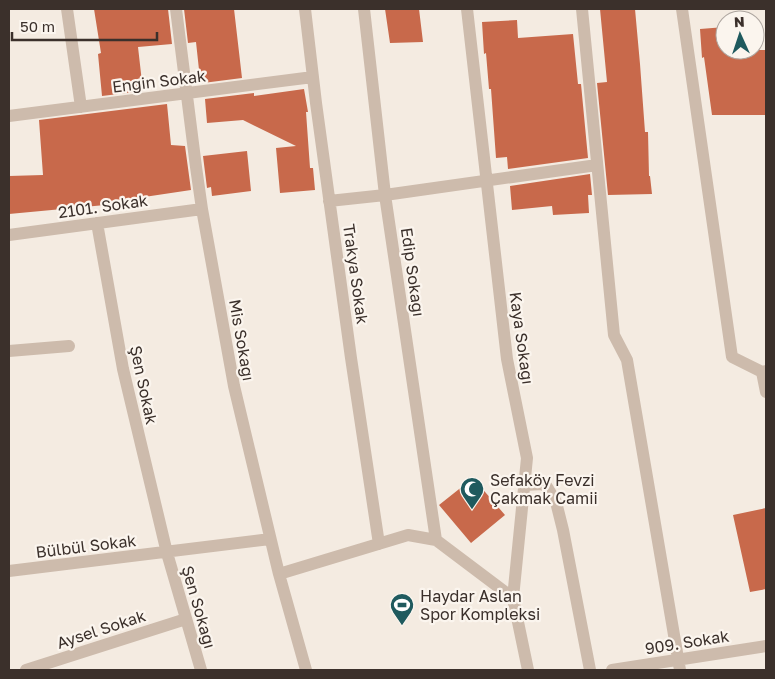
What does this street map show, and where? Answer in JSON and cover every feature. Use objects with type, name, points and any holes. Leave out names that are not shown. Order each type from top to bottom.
[{"type":"street","points":[[67,9],[80,107]]},
{"type":"street","name":"Mis Sokağı","points":[[176,9],[202,209],[234,386],[270,540],[306,670]]},
{"type":"street","name":"Trakya Sokak","points":[[305,9],[329,201],[379,544]]},
{"type":"street","name":"Edip Sokağı","points":[[364,9],[385,195],[436,540]]},
{"type":"street","name":"Kaya Sokağı","points":[[467,9],[507,359],[527,458],[513,598],[528,670]]},
{"type":"street","points":[[582,9],[614,335],[627,360],[679,665]]},
{"type":"street","points":[[682,9],[732,357],[764,372],[766,392]]},
{"type":"street","name":"Engin Sokak","points":[[9,116],[314,77]]},
{"type":"street","points":[[329,201],[385,195],[597,164]]},
{"type":"street","name":"2101. Sokak","points":[[9,235],[202,209]]},
{"type":"street","name":"Şen Sokak","points":[[97,223],[123,369],[166,553]]},
{"type":"street","points":[[9,350],[69,346]]},
{"type":"street","points":[[524,485],[542,484],[547,487],[556,502],[590,670]]},
{"type":"street","points":[[279,574],[408,535],[436,540],[513,598]]},
{"type":"street","name":"Bülbül Sokak","points":[[9,571],[270,540]]},
{"type":"street","name":"Şen Sokağı","points":[[166,553],[201,670]]},
{"type":"street","name":"Aysel Sokak","points":[[26,670],[186,618]]},
{"type":"street","name":"909. Sokak","points":[[612,670],[679,665],[766,646]]},
{"type":"building","points":[[94,9],[168,9],[172,44],[138,47],[143,91],[102,96],[98,54],[101,53]]},
{"type":"building","points":[[184,9],[234,9],[242,78],[203,83],[203,78],[200,79],[196,42],[188,43]]},
{"type":"building","points":[[385,9],[419,9],[423,42],[390,43]]},
{"type":"building","points":[[600,9],[635,9],[645,132],[648,132],[649,176],[652,194],[608,195],[597,83],[607,82]]},
{"type":"building","points":[[517,20],[518,38],[573,34],[578,84],[581,84],[588,158],[508,169],[507,157],[496,158],[491,89],[489,89],[486,53],[484,54],[482,22]]},
{"type":"building","points":[[715,28],[715,60],[765,60],[766,50],[766,115],[712,115],[704,57],[702,58],[700,29]]},
{"type":"building","points":[[304,89],[308,112],[306,112],[310,168],[313,168],[315,190],[280,193],[276,148],[296,146],[243,120],[207,123],[205,99],[254,93],[254,96]]},
{"type":"building","points":[[167,104],[171,145],[185,146],[191,190],[104,203],[105,205],[9,214],[9,176],[43,175],[39,120]]},
{"type":"building","points":[[247,151],[251,191],[212,196],[211,187],[207,188],[203,156]]},
{"type":"building","points":[[590,174],[592,195],[588,195],[589,213],[553,215],[552,206],[512,210],[510,186]]},
{"type":"building","name":"Sefaköy Fevzi Çakmak Camii","points":[[473,478],[505,515],[471,543],[439,505]]},
{"type":"building","points":[[766,508],[766,589],[750,592],[733,515]]},
{"type":"place","name":"Sefaköy Fevzi Çakmak Camii","points":[[472,510]]},
{"type":"place","name":"Haydar Aslan Spor Kompleksi","points":[[402,626]]}]
